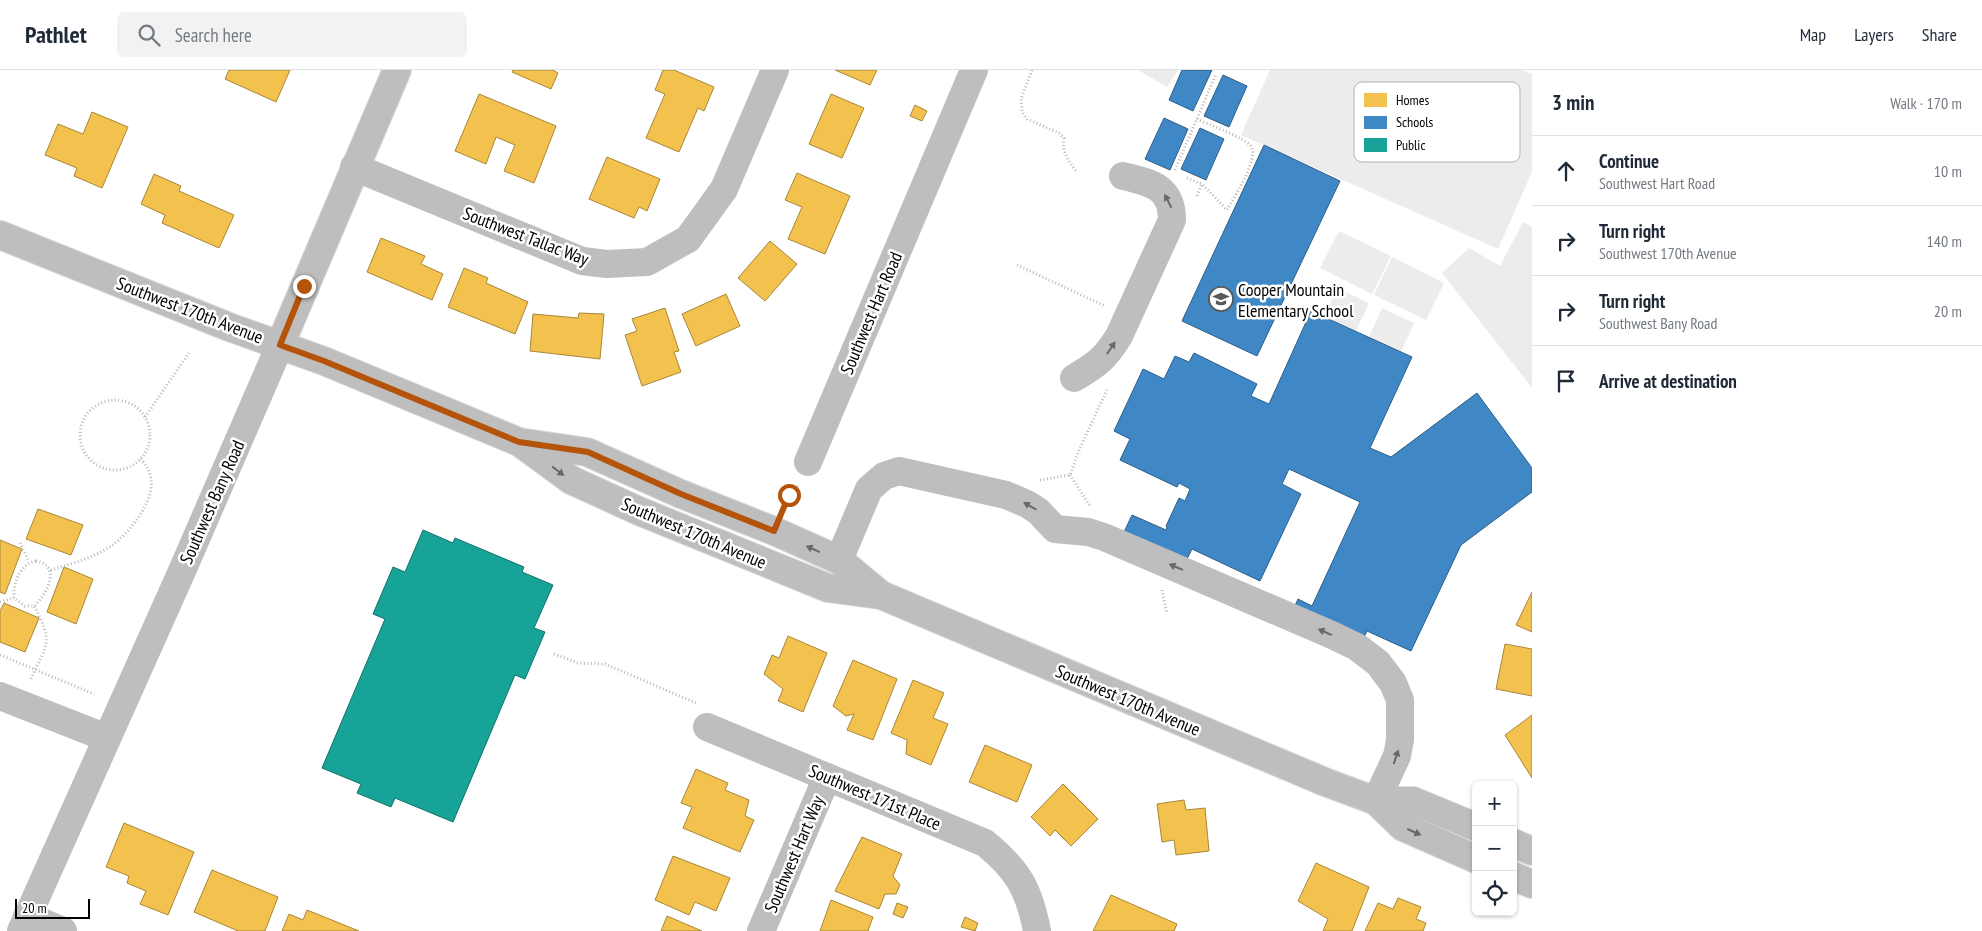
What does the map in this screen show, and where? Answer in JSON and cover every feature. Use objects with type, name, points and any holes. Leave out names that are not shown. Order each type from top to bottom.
[{"type":"main road","name":"Southwest Bany Road","points":[[24,924],[280,345],[354,167],[397,70]]},
{"type":"main road","name":"Southwest Tallac Way","points":[[354,167],[582,260],[608,264],[647,262],[688,239],[724,189],[775,70]]},
{"type":"main road","name":"Southwest Hart Road","points":[[806,473],[974,70]]},
{"type":"main road","points":[[1074,378],[1095,365],[1107,354],[1118,336],[1172,220],[1172,209],[1169,199],[1161,190],[1140,180],[1124,176]]},
{"type":"main road","name":"Southwest 170th Avenue","points":[[0,235],[229,327],[324,361],[519,442],[570,480],[640,511],[828,588],[881,596],[1325,782],[1376,801],[1414,801],[1474,826]]},
{"type":"main road","name":"Southwest 170th Avenue","points":[[519,442],[588,452],[681,494],[774,531],[838,560],[881,596]]},
{"type":"main road","points":[[838,560],[868,489],[884,476],[899,471],[1006,495],[1038,511],[1055,529],[1088,532],[1104,536],[1332,635],[1357,647],[1378,663],[1393,683],[1400,700],[1400,740],[1397,756],[1376,801]]},
{"type":"main road","points":[[10,700],[107,738]]},
{"type":"main road","name":"Southwest 171st Place","points":[[705,716],[827,777],[985,843],[1008,864],[1026,890],[1037,931]]},
{"type":"main road","name":"Southwest Hart Way","points":[[761,931],[827,777]]},
{"type":"main road","name":"Southwest 170th Avenue","points":[[1376,801],[1403,827],[1472,857]]},
{"type":"main road","points":[[1517,845],[1532,851]]},
{"type":"main road","points":[[1517,878],[1532,884]]},
{"type":"main road","points":[[24,924],[63,931]]},
{"type":"path","points":[[1032,70],[1022,99],[1022,112],[1027,120],[1059,133],[1064,138],[1063,147],[1066,156],[1076,171]]},
{"type":"path","points":[[1197,119],[1240,139],[1250,146],[1254,154],[1251,165],[1227,210],[1202,184]]},
{"type":"path","points":[[1017,265],[1127,317]]},
{"type":"path","points":[[145,418],[189,353]]},
{"type":"path","points":[[116,400],[138,408],[145,418],[149,428],[150,439],[147,450],[141,459],[126,468],[109,470],[98,466],[89,459],[83,449],[80,437],[86,416],[94,407],[116,400]]},
{"type":"path","points":[[51,570],[79,561],[111,546],[133,525],[145,506],[151,490],[151,480],[147,467],[141,459]]},
{"type":"path","points":[[774,531],[789,495],[806,473]]},
{"type":"path","points":[[20,543],[29,562]]},
{"type":"path","points":[[29,562],[42,562],[51,570],[46,591],[41,600],[34,606],[24,606],[14,598],[13,590],[16,579],[29,562]]},
{"type":"path","points":[[0,602],[14,598]]},
{"type":"path","points":[[10,700],[36,670],[48,642],[47,632],[34,606]]},
{"type":"path","points":[[554,654],[578,663],[605,664],[705,716]]},
{"type":"path","points":[[0,655],[94,694]]},
{"type":"shaded area","points":[[1138,70],[1178,70],[1167,87]]},
{"type":"shaded area","points":[[1270,70],[1523,70],[1532,74],[1532,172],[1498,249],[1241,135]]},
{"type":"shaded area","points":[[1523,222],[1532,227],[1532,388],[1442,273],[1469,248],[1500,266]]},
{"type":"shaded area","points":[[1339,231],[1391,256],[1372,294],[1320,268]]},
{"type":"shaded area","points":[[1392,257],[1444,283],[1426,320],[1374,295]]},
{"type":"shaded area","points":[[1337,288],[1369,303],[1356,331],[1324,317]]},
{"type":"shaded area","points":[[1382,308],[1414,323],[1401,352],[1369,337]]},
{"type":"building: Homes","points":[[229,70],[290,70],[276,102],[225,79]]},
{"type":"building: Homes","points":[[513,70],[553,70],[558,73],[551,89],[512,72]]},
{"type":"building: Homes","points":[[663,70],[674,70],[714,87],[704,111],[698,108],[679,152],[646,138],[665,94],[655,90]]},
{"type":"building: Homes","points":[[835,70],[877,70],[870,85]]},
{"type":"building: Homes","points":[[479,94],[556,126],[534,183],[504,171],[515,145],[496,137],[486,164],[455,151]]},
{"type":"building: Homes","points":[[831,94],[864,108],[842,158],[809,144]]},
{"type":"building: Homes","points":[[915,105],[927,111],[922,121],[910,116]]},
{"type":"building: Homes","points":[[92,112],[128,127],[102,188],[74,176],[77,168],[45,155],[58,124],[83,134]]},
{"type":"building: Homes","points":[[607,157],[660,179],[647,211],[639,207],[634,218],[589,199]]},
{"type":"building: Homes","points":[[797,173],[850,196],[825,254],[788,239],[802,207],[785,200]]},
{"type":"building: Homes","points":[[154,174],[181,186],[179,191],[234,215],[219,248],[162,223],[165,215],[141,204]]},
{"type":"building: Homes","points":[[381,238],[425,256],[421,264],[443,274],[432,300],[367,272]]},
{"type":"building: Homes","points":[[770,241],[797,264],[765,301],[738,278]]},
{"type":"building: Homes","points":[[464,268],[488,278],[486,283],[528,302],[515,334],[448,307]]},
{"type":"building: Homes","points":[[726,294],[740,326],[696,346],[682,314]]},
{"type":"building: Homes","points":[[665,308],[679,351],[674,352],[681,372],[642,386],[625,335],[637,331],[632,319]]},
{"type":"building: Homes","points":[[579,313],[604,314],[600,359],[530,351],[533,314],[578,318]]},
{"type":"building: Homes","points":[[38,509],[83,525],[71,555],[26,539]]},
{"type":"building: Homes","points":[[0,540],[22,549],[5,594],[0,592]]},
{"type":"building: Homes","points":[[64,567],[93,579],[76,624],[47,612]]},
{"type":"building: Homes","points":[[1532,592],[1532,632],[1516,625]]},
{"type":"building: Homes","points":[[4,603],[39,618],[25,652],[0,642],[0,611]]},
{"type":"building: Homes","points":[[788,636],[827,653],[803,712],[778,701],[783,689],[764,674],[772,655],[779,658]]},
{"type":"building: Homes","points":[[1505,644],[1532,649],[1532,696],[1496,689]]},
{"type":"building: Homes","points":[[853,660],[897,679],[873,740],[847,730],[854,714],[846,716],[833,706]]},
{"type":"building: Homes","points":[[913,680],[944,693],[933,718],[948,724],[931,765],[906,754],[907,740],[891,733]]},
{"type":"building: Homes","points":[[1532,715],[1532,778],[1505,735]]},
{"type":"building: Homes","points":[[985,745],[1032,765],[1017,802],[969,782]]},
{"type":"building: Homes","points":[[696,769],[728,783],[725,790],[749,800],[745,816],[754,820],[740,852],[683,828],[692,807],[681,803]]},
{"type":"building: Homes","points":[[1063,784],[1098,819],[1071,846],[1055,830],[1050,836],[1031,817]]},
{"type":"building: Homes","points":[[1184,800],[1186,810],[1205,808],[1209,851],[1176,855],[1174,840],[1162,842],[1157,804]]},
{"type":"building: Homes","points":[[124,823],[194,852],[168,915],[140,904],[146,891],[127,883],[129,876],[106,867]]},
{"type":"building: Homes","points":[[862,837],[902,854],[893,876],[900,885],[896,894],[885,894],[879,909],[835,891]]},
{"type":"building: Homes","points":[[673,856],[730,878],[716,911],[695,902],[689,915],[655,900]]},
{"type":"building: Homes","points":[[1316,863],[1369,887],[1352,931],[1323,931],[1328,919],[1298,901]]},
{"type":"building: Homes","points":[[212,870],[278,897],[265,931],[238,931],[194,912]]},
{"type":"building: Homes","points":[[1111,895],[1177,924],[1174,931],[1093,931]]},
{"type":"building: Homes","points":[[1398,898],[1421,907],[1416,919],[1426,923],[1423,931],[1365,931],[1378,903],[1393,909]]},
{"type":"building: Homes","points":[[831,900],[873,917],[868,931],[820,931]]},
{"type":"building: Homes","points":[[897,903],[908,907],[903,918],[893,914]]},
{"type":"building: Homes","points":[[307,910],[359,931],[282,931],[289,914],[303,920]]},
{"type":"building: Homes","points":[[667,916],[702,931],[661,931]]},
{"type":"building: Homes","points":[[965,917],[978,923],[975,931],[961,927]]},
{"type":"building: Schools","points":[[1182,70],[1212,70],[1193,111],[1169,100]]},
{"type":"building: Schools","points":[[1223,75],[1247,86],[1229,127],[1204,116]]},
{"type":"building: Schools","points":[[1164,118],[1188,129],[1170,170],[1145,159]]},
{"type":"building: Schools","points":[[1200,128],[1224,139],[1206,180],[1181,169]]},
{"type":"building: Schools","points":[[1264,145],[1340,181],[1257,356],[1182,321]]},
{"type":"building: Schools","points":[[1311,311],[1412,357],[1370,448],[1391,457],[1477,393],[1532,468],[1532,492],[1461,545],[1411,651],[1367,631],[1362,642],[1293,610],[1298,599],[1312,606],[1360,502],[1289,469],[1282,484],[1301,494],[1260,581],[1192,549],[1186,561],[1124,532],[1132,515],[1166,530],[1166,526],[1179,498],[1185,501],[1190,489],[1179,483],[1177,487],[1120,460],[1130,439],[1114,431],[1143,369],[1164,379],[1175,356],[1189,362],[1194,353],[1257,384],[1251,396],[1269,404]]},
{"type":"building: Public","points":[[423,530],[453,543],[455,538],[524,567],[522,572],[553,585],[534,628],[545,632],[525,679],[515,675],[453,822],[395,798],[391,807],[357,793],[361,784],[322,768],[385,619],[373,614],[393,567],[405,572]]},
{"type":"place","name":"Cooper Mountain Elementary School","points":[[1221,299]]},
{"type":"route","points":[[304,286],[280,345],[324,361],[519,442],[588,452],[681,494],[774,531],[789,495]]}]
